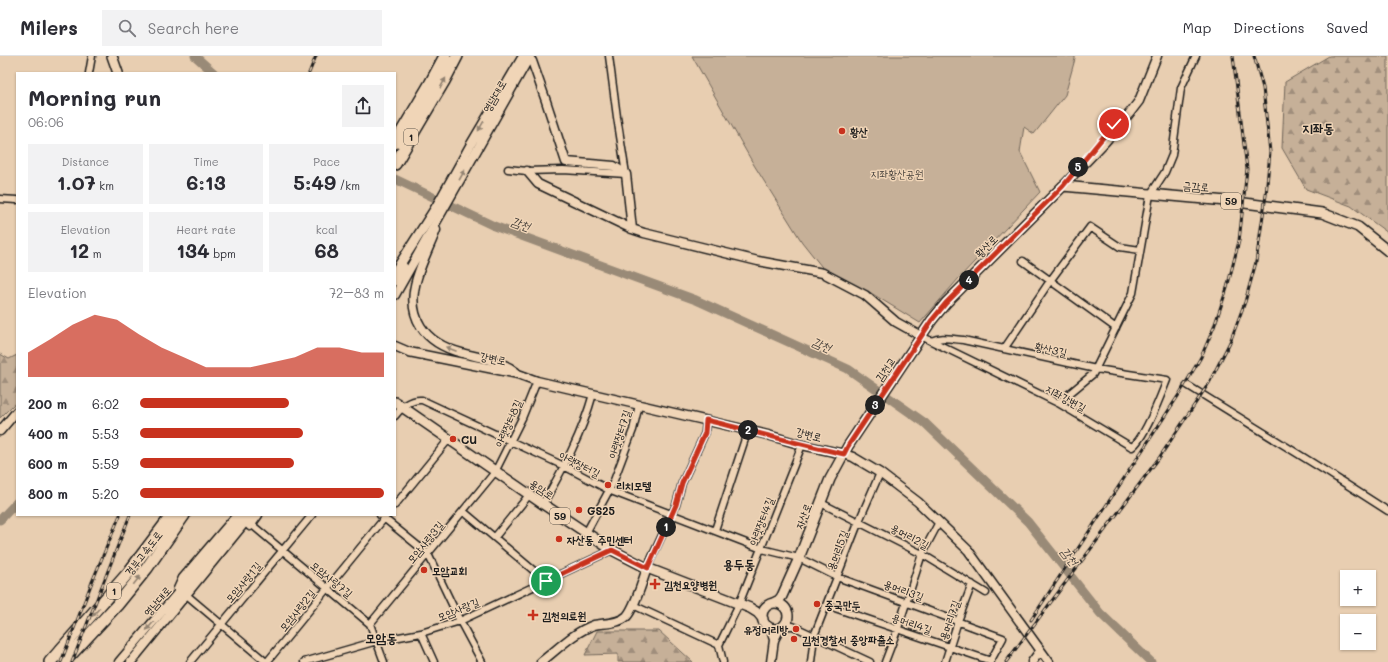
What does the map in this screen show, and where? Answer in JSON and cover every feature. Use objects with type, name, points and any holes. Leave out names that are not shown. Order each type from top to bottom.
[{"type":"highway","name":"1","points":[[396,162],[423,107],[445,56]]},
{"type":"highway","name":"1","points":[[396,142],[423,107],[457,56]]},
{"type":"highway","name":"경부고속도로","points":[[50,662],[129,572],[171,516]]},
{"type":"highway","name":"경부고속도로","points":[[64,662],[117,605],[147,568],[183,516]]},
{"type":"main road","points":[[112,56],[118,72]]},
{"type":"main road","name":"금감로","points":[[1063,186],[1237,202],[1322,213],[1358,227],[1388,251]]},
{"type":"main road","name":"황산로","points":[[915,345],[946,303],[1063,186]]},
{"type":"main road","points":[[396,271],[442,205]]},
{"type":"main road","name":"김천교","points":[[846,450],[915,345]]},
{"type":"main road","name":"용암로","points":[[399,404],[495,472],[612,550],[648,568],[750,608]]},
{"type":"main road","name":"자산로","points":[[782,596],[799,558],[830,479],[846,450]]},
{"type":"main road","points":[[782,596],[784,607],[788,614],[786,625],[776,629],[765,623],[762,615],[770,605],[779,600],[782,596]]},
{"type":"main road","points":[[770,605],[781,604],[784,607]]},
{"type":"main road","name":"59","points":[[750,608],[761,609],[770,605]]},
{"type":"main road","name":"59","points":[[750,608],[758,612],[765,623]]},
{"type":"street","points":[[89,72],[92,56]]},
{"type":"street","name":"영남대로","points":[[474,146],[522,56]]},
{"type":"street","points":[[609,56],[626,174],[632,229]]},
{"type":"street","name":"황산로","points":[[1063,186],[1134,99],[1151,56]]},
{"type":"street","name":"황산로","points":[[1063,186],[1105,142],[1139,101],[1157,56]]},
{"type":"street","points":[[1058,404],[1093,374],[1133,293],[1150,195],[1165,172],[1172,155],[1181,88],[1196,56]]},
{"type":"street","points":[[531,59],[566,162],[614,166],[626,174]]},
{"type":"street","name":"영남대로","points":[[474,146],[531,59]]},
{"type":"street","points":[[396,293],[474,146]]},
{"type":"street","points":[[508,169],[527,171],[563,170],[626,174]]},
{"type":"street","points":[[527,171],[538,184],[632,229],[692,246],[822,274],[865,295],[896,322],[921,336]]},
{"type":"street","points":[[0,199],[16,200]]},
{"type":"street","points":[[396,279],[442,205]]},
{"type":"street","points":[[442,205],[417,277],[413,302],[418,321],[427,336],[439,344],[451,350],[504,365],[518,374]]},
{"type":"street","points":[[1004,349],[1050,280],[1090,227],[1120,248],[1140,250]]},
{"type":"street","points":[[1022,261],[1116,328]]},
{"type":"street","name":"지좌강변길","points":[[921,336],[1058,404],[1132,447],[1137,443],[1150,420],[1167,380]]},
{"type":"street","name":"황산3길","points":[[931,341],[937,338],[962,340],[1096,368],[1167,380]]},
{"type":"street","name":"강변로","points":[[396,346],[409,352]]},
{"type":"street","name":"강변로","points":[[396,352],[409,352],[518,374],[537,381],[748,430],[802,445],[846,450],[853,457],[880,473],[918,502],[968,550],[1018,617],[1049,662]]},
{"type":"street","name":"아랫장터8길","points":[[495,472],[511,441],[537,381]]},
{"type":"street","points":[[1187,385],[1388,511]]},
{"type":"street","points":[[543,504],[564,466],[587,416],[593,394]]},
{"type":"street","name":"아랫장터길","points":[[399,404],[417,399],[422,400],[564,466],[609,490],[761,548],[799,558]]},
{"type":"street","name":"아랫장터7길","points":[[586,533],[609,490],[633,430],[639,405]]},
{"type":"street","points":[[0,431],[16,412]]},
{"type":"street","points":[[541,662],[581,630],[608,622],[617,622],[626,617],[672,514],[682,483],[705,433],[706,420]]},
{"type":"street","points":[[715,530],[748,430]]},
{"type":"street","points":[[396,504],[450,439]]},
{"type":"street","name":"아랫장터4길","points":[[720,645],[739,604],[802,445]]},
{"type":"street","name":"모암사랑3길","points":[[370,624],[495,472]]},
{"type":"street","name":"용머리5길","points":[[811,662],[814,636],[880,473]]},
{"type":"street","points":[[495,537],[529,495]]},
{"type":"street","name":"용머리2길","points":[[821,503],[922,554],[986,593]]},
{"type":"street","points":[[463,511],[546,581]]},
{"type":"street","points":[[176,601],[183,578],[236,516]]},
{"type":"street","points":[[214,556],[243,516]]},
{"type":"street","points":[[214,556],[250,516]]},
{"type":"street","points":[[176,601],[189,597],[257,516]]},
{"type":"street","name":"모암사랑1길","points":[[190,662],[311,516]]},
{"type":"street","points":[[384,516],[428,554],[460,621],[482,662]]},
{"type":"street","name":"모암사랑2길","points":[[266,662],[384,516]]},
{"type":"street","points":[[885,662],[907,602],[922,554],[939,522]]},
{"type":"street","name":"모암사랑7길","points":[[251,524],[282,551],[328,587],[370,624],[384,662]]},
{"type":"street","name":"모암사랑길","points":[[304,662],[327,659],[377,641],[421,633],[460,621],[612,550]]},
{"type":"street","name":"영남대로","points":[[119,662],[176,601],[214,556]]},
{"type":"street","name":"용머리3길","points":[[799,558],[837,577],[1003,638],[990,662]]},
{"type":"street","name":"용머리7길","points":[[945,662],[972,584]]},
{"type":"street","points":[[189,597],[266,662]]},
{"type":"street","name":"영남대로","points":[[131,662],[176,601]]},
{"type":"street","points":[[632,605],[720,645],[723,662]]},
{"type":"street","name":"용머리4길","points":[[826,605],[898,628],[990,662]]},
{"type":"street","points":[[765,623],[772,633],[774,640],[771,662]]},
{"type":"street","points":[[774,640],[786,625],[814,636],[870,662]]},
{"type":"street","points":[[421,633],[434,662]]},
{"type":"street","points":[[1032,662],[1040,651]]},
{"type":"green space","name":"지좌황산공원","points":[[692,56],[1075,56],[1075,59],[1065,95],[1034,134],[1024,127],[1020,152],[1040,192],[959,278],[920,323],[871,293],[825,271],[802,242],[754,165]]},
{"type":"green space","points":[[1329,56],[1388,56],[1388,233],[1351,206],[1306,189],[1282,148],[1285,82]]},
{"type":"green space","points":[[0,354],[9,359],[16,356],[16,402],[0,418]]},
{"type":"green space","points":[[597,631],[659,631],[693,662],[618,662],[618,654],[585,655]]},
{"type":"waterway","name":"감천","points":[[195,56],[213,72]]},
{"type":"waterway","name":"감천","points":[[396,179],[494,226],[696,300],[848,369],[925,423],[1028,522],[1100,613],[1151,662]]},
{"type":"waterway","points":[[0,520],[16,503]]},
{"type":"railway","points":[[309,72],[316,56]]},
{"type":"railway","points":[[1031,620],[1180,393],[1201,357],[1214,327],[1227,288],[1239,241],[1247,169],[1233,56]]},
{"type":"railway","points":[[1006,662],[1159,458],[1209,383],[1230,342],[1245,302],[1256,262],[1266,195],[1270,152],[1263,88],[1254,56]]},
{"type":"railway","points":[[61,662],[120,516]]},
{"type":"railway","points":[[72,662],[130,516]]},
{"type":"place","name":"황산","points":[[842,131]]},
{"type":"place","name":"CU","points":[[453,439]]},
{"type":"place","name":"리치모텔","points":[[608,485]]},
{"type":"place","name":"GS25","points":[[579,510]]},
{"type":"place","name":"자산동 주민센터","points":[[559,539]]},
{"type":"place","name":"모암교회","points":[[424,570]]},
{"type":"place","name":"김천요양병원","points":[[655,584]]},
{"type":"place","name":"중국만두","points":[[817,604]]},
{"type":"place","name":"김천의료원","points":[[533,615]]},
{"type":"place","name":"유정머리방","points":[[796,629]]},
{"type":"place","name":"김천경찰서 중앙파출소","points":[[794,639]]},
{"type":"district","name":"지좌동","points":[[1318,127]]},
{"type":"district","name":"용두동","points":[[739,563]]},
{"type":"district","name":"모암동","points":[[381,637]]},
{"type":"route","points":[[546,581],[612,550],[648,568],[676,505],[682,483],[705,433],[706,420],[802,445],[844,454],[932,320],[946,303],[1063,186],[1114,124]]}]
